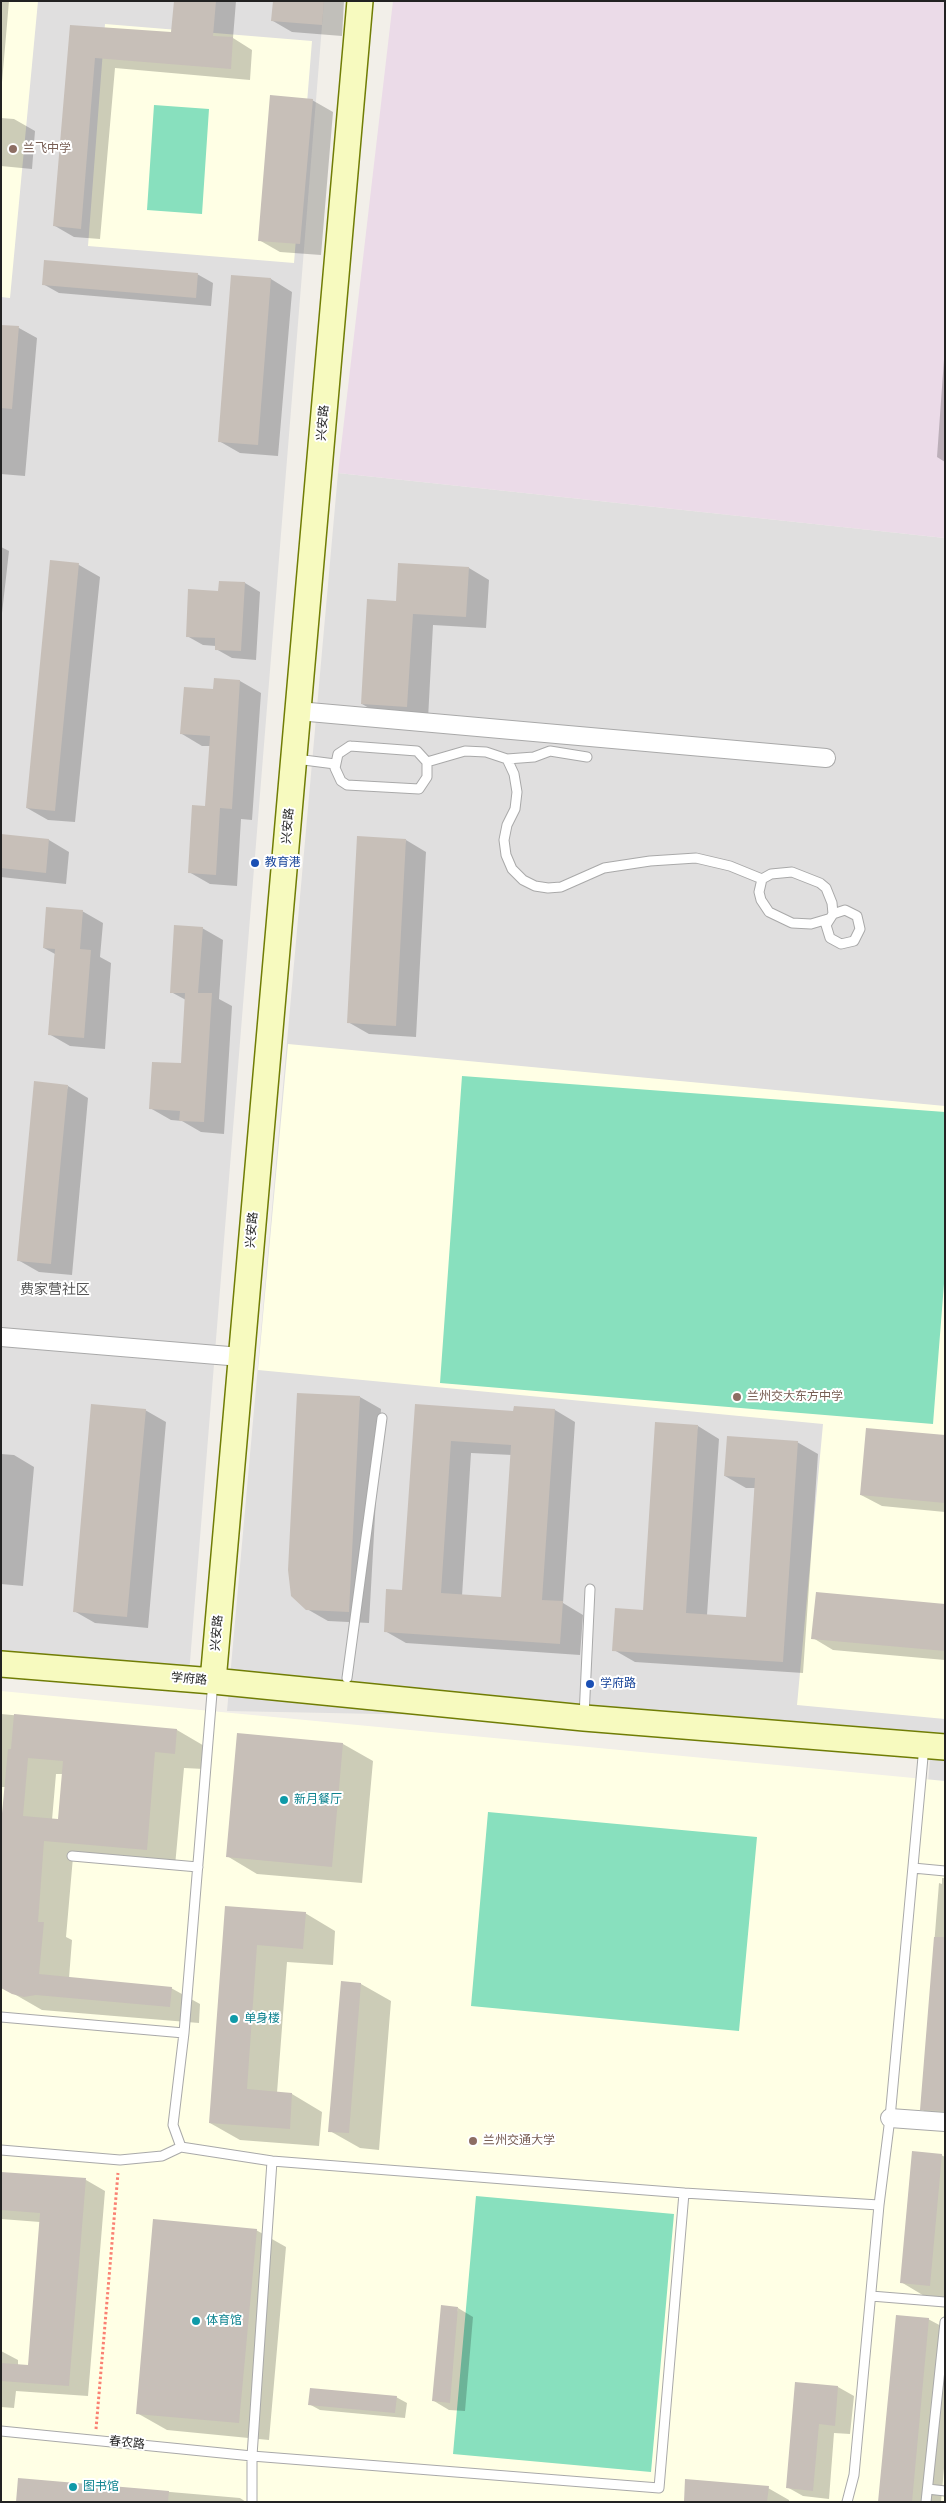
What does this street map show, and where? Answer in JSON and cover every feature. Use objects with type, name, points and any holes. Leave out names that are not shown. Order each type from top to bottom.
[{"type":"street","name":"兴安路","points":[[213,1673],[360,1]]},
{"type":"street","points":[[298,711],[826,758]]},
{"type":"street","points":[[1,1337],[241,1357]]},
{"type":"street","name":"学府路","points":[[1,1648],[213,1673],[934,1746]]},
{"type":"street","name":"学府路","points":[[1,1664],[347,1678],[585,1710],[945,1731]]},
{"type":"street","points":[[890,2118],[945,2122]]},
{"type":"lane","points":[[350,746],[417,751],[427,762],[427,777],[419,789],[346,785],[337,775],[335,764],[338,754],[350,746]]},
{"type":"lane","points":[[427,762],[465,751],[486,752],[507,758],[534,757],[550,751],[587,757]]},
{"type":"lane","points":[[507,758],[514,774],[517,792],[515,809],[507,825],[504,840],[506,855],[512,869],[523,880],[535,886],[561,887],[604,868],[650,861],[696,858],[730,866],[762,879]]},
{"type":"lane","points":[[294,759],[335,764]]},
{"type":"lane","points":[[792,872],[820,883],[830,895],[830,916],[811,924],[792,923],[769,912],[761,900],[759,892],[762,879],[771,874],[792,872]]},
{"type":"lane","points":[[347,1678],[382,1418]]},
{"type":"lane","points":[[585,1710],[590,1589]]},
{"type":"lane","points":[[181,2147],[173,2125],[184,2033],[213,1673]]},
{"type":"lane","points":[[847,2502],[854,2475],[913,1868],[934,1746]]},
{"type":"lane","points":[[72,1856],[198,1866]]},
{"type":"lane","points":[[913,1868],[945,1871]]},
{"type":"lane","points":[[1,2017],[184,2033]]},
{"type":"lane","points":[[1,2150],[120,2160],[162,2156],[181,2147],[272,2161],[684,2193],[879,2205]]},
{"type":"lane","points":[[252,2502],[252,2456],[272,2161]]},
{"type":"lane","name":"春农路","points":[[1,2431],[252,2456],[659,2488],[684,2193]]},
{"type":"lane","points":[[871,2296],[945,2302]]},
{"type":"lane","points":[[926,2502],[945,2322]]},
{"type":"lane","points":[[928,2489],[945,2491]]},
{"type":"path","points":[[95,2440],[120,2160]]},
{"type":"shaded area","points":[[1,1],[324,1],[189,1674],[1,1659]]},
{"type":"shaded area","name":"兰飞中学","points":[[1,1],[38,1],[10,298],[1,297]]},
{"type":"shaded area","points":[[393,1],[945,1],[945,538],[338,473]]},
{"type":"shaded area","points":[[105,24],[312,41],[294,263],[88,246]]},
{"type":"shaded area","points":[[338,473],[945,538],[945,2502],[866,2502],[932,1736],[584,1718],[227,1711]]},
{"type":"shaded area","name":"兰州交大东方中学","points":[[288,1044],[945,1106],[945,1719],[797,1705],[823,1424],[258,1370]]},
{"type":"shaded area","name":"兰州交通大学","points":[[1,1691],[945,1781],[945,2502],[1,2502]]},
{"type":"green space","points":[[154,105],[209,109],[202,214],[147,210]]},
{"type":"green space","points":[[462,1076],[945,1112],[945,1271],[933,1424],[440,1383]]},
{"type":"green space","points":[[488,1812],[757,1837],[739,2031],[471,2006]]},
{"type":"green space","points":[[476,2196],[674,2214],[651,2472],[453,2454]]},
{"type":"building","points":[[174,1],[216,1],[213,36],[233,37],[231,69],[95,58],[81,229],[53,226],[70,25],[171,32]]},
{"type":"building","points":[[273,1],[324,1],[322,25],[271,21]]},
{"type":"building","points":[[270,95],[313,99],[300,244],[258,241]]},
{"type":"building","points":[[44,260],[198,273],[196,298],[42,285]]},
{"type":"building","points":[[231,275],[271,278],[258,445],[218,442]]},
{"type":"building","points":[[1,325],[19,326],[12,409],[1,408]]},
{"type":"building","points":[[50,560],[79,563],[55,811],[26,808]]},
{"type":"building","points":[[398,563],[469,567],[466,617],[413,614],[407,707],[361,704],[367,599],[396,601]]},
{"type":"building","points":[[219,581],[245,582],[241,651],[215,650],[215,638],[186,637],[188,589],[218,591]]},
{"type":"building","points":[[214,678],[240,680],[232,809],[220,808],[216,875],[188,873],[192,805],[205,806],[210,736],[180,734],[184,687],[213,689]]},
{"type":"building","points":[[1,834],[49,839],[46,873],[1,868]]},
{"type":"building","points":[[357,836],[406,839],[396,1026],[347,1023]]},
{"type":"building","points":[[46,907],[83,910],[80,949],[91,950],[84,1038],[48,1035],[55,949],[43,948]]},
{"type":"building","points":[[174,925],[203,927],[198,993],[212,993],[204,1122],[179,1121],[180,1111],[149,1109],[152,1062],[181,1063],[185,993],[170,993]]},
{"type":"building","points":[[34,1081],[68,1085],[51,1264],[17,1261]]},
{"type":"building","points":[[297,1393],[360,1396],[349,1612],[306,1610],[291,1596],[288,1570]]},
{"type":"building","points":[[91,1404],[146,1409],[127,1617],[73,1612]]},
{"type":"building","points":[[415,1404],[513,1411],[514,1406],[555,1409],[542,1600],[563,1601],[560,1644],[384,1632],[386,1589],[402,1590]],"holes":[[[451,1441],[511,1445],[501,1597],[441,1593]]]},
{"type":"building","points":[[655,1422],[698,1425],[686,1613],[746,1617],[755,1478],[724,1476],[727,1436],[798,1441],[783,1662],[612,1651],[615,1608],[643,1610]]},
{"type":"building","points":[[866,1428],[945,1435],[945,1503],[860,1495]]},
{"type":"building","points":[[816,1592],[945,1604],[945,1651],[811,1639]]},
{"type":"building","points":[[14,1714],[177,1729],[175,1754],[155,1752],[147,1850],[44,1841],[38,1922],[44,1922],[39,1974],[172,1987],[170,2007],[36,1995],[24,1997],[12,1994],[1,1988],[1,1824],[8,1749],[11,1749]],"holes":[[[28,1758],[63,1761],[58,1819],[23,1816]]]},
{"type":"building","name":"新月餐厅","points":[[237,1733],[343,1743],[332,1867],[226,1857]]},
{"type":"building","name":"单身楼","points":[[225,1906],[306,1912],[303,1949],[257,1945],[247,2089],[292,2093],[290,2129],[209,2123]]},
{"type":"building","points":[[934,1937],[945,1937],[945,2111],[920,2110]]},
{"type":"building","points":[[341,1981],[361,1983],[349,2133],[328,2132]]},
{"type":"building","points":[[912,2151],[942,2154],[930,2286],[900,2283]]},
{"type":"building","points":[[1,2172],[86,2178],[69,2386],[1,2381],[1,2363],[28,2365],[40,2213],[1,2210]]},
{"type":"building","name":"体育馆","points":[[153,2219],[257,2229],[239,2423],[136,2414]]},
{"type":"building","points":[[441,2305],[458,2307],[450,2403],[432,2401]]},
{"type":"building","points":[[896,2315],[929,2318],[912,2502],[878,2502]]},
{"type":"building","points":[[795,2382],[838,2386],[835,2426],[819,2424],[813,2491],[786,2488]]},
{"type":"building","points":[[310,2388],[397,2396],[395,2413],[308,2405]]},
{"type":"building","name":"图书馆","points":[[18,2478],[169,2491],[168,2502],[16,2502]]},
{"type":"building","points":[[685,2479],[769,2486],[767,2502],[684,2502]]},
{"type":"place","name":"兰飞中学","points":[[13,149]]},
{"type":"place","name":"教育港","points":[[255,863]]},
{"type":"place","name":"兰州交大东方中学","points":[[737,1397]]},
{"type":"place","name":"学府路","points":[[590,1684]]},
{"type":"place","name":"新月餐厅","points":[[284,1800]]},
{"type":"place","name":"单身楼","points":[[234,2019]]},
{"type":"place","name":"兰州交通大学","points":[[473,2141]]},
{"type":"place","name":"体育馆","points":[[196,2321]]},
{"type":"place","name":"图书馆","points":[[73,2487]]},
{"type":"district","name":"费家营社区","points":[[55,1290]]}]
